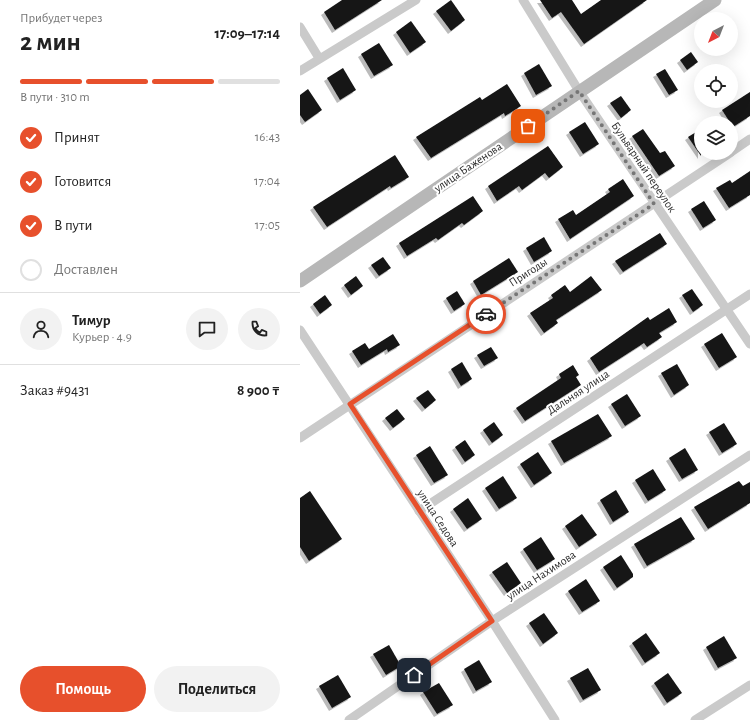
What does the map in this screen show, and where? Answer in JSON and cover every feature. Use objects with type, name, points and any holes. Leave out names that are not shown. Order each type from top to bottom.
[{"type":"street","points":[[300,71],[416,0]]},
{"type":"street","name":"Бульварный переулок","points":[[523,0],[579,91],[750,344]]},
{"type":"street","name":"улица Баженова","points":[[300,281],[579,91],[716,0]]},
{"type":"street","points":[[300,27],[319,58]]},
{"type":"street","name":"Пригоды","points":[[738,147],[750,139]]},
{"type":"street","name":"Пригоды","points":[[300,438],[720,160]]},
{"type":"street","name":"Дальняя улица","points":[[419,511],[750,294]]},
{"type":"street","name":"улица Седова","points":[[300,330],[492,621],[555,720]]},
{"type":"street","name":"улица Нахимова","points":[[349,720],[492,621],[750,456]]},
{"type":"street","points":[[695,720],[750,685]]},
{"type":"building","points":[[342,0],[382,0],[335,30],[324,12]]},
{"type":"building","points":[[451,0],[465,20],[451,31],[436,11]]},
{"type":"building","points":[[540,0],[572,0],[581,14],[601,0],[647,0],[584,44],[561,12],[552,18]]},
{"type":"building","points":[[411,21],[426,42],[410,53],[396,32]]},
{"type":"building","points":[[379,43],[393,65],[374,76],[361,54]]},
{"type":"building","points":[[691,52],[698,62],[687,70],[680,60]]},
{"type":"building","points":[[539,64],[552,86],[536,95],[524,73]]},
{"type":"building","points":[[343,68],[356,90],[340,100],[327,78]]},
{"type":"building","points":[[665,69],[678,90],[669,95],[656,74]]},
{"type":"building","points":[[507,84],[521,106],[505,116],[504,113],[431,158],[416,137],[480,97],[482,100]]},
{"type":"building","points":[[308,89],[322,110],[305,122],[300,115],[300,95]]},
{"type":"building","points":[[750,92],[750,116],[738,124],[738,116],[726,116],[722,110],[725,108],[738,108],[738,100]]},
{"type":"building","points":[[621,96],[631,110],[621,118],[610,103]]},
{"type":"building","points":[[585,122],[599,144],[583,154],[569,132]]},
{"type":"building","points":[[643,129],[660,153],[665,151],[675,166],[659,176],[632,136]]},
{"type":"building","points":[[694,133],[694,146],[688,137]]},
{"type":"building","points":[[548,146],[563,167],[549,178],[545,173],[522,190],[519,186],[497,201],[488,186]]},
{"type":"building","points":[[395,155],[409,177],[391,188],[390,186],[327,227],[313,207]]},
{"type":"building","points":[[750,171],[750,195],[729,208],[716,188],[730,180],[732,183]]},
{"type":"building","points":[[623,179],[634,196],[570,239],[558,219],[573,210],[576,215],[610,192],[608,189]]},
{"type":"building","points":[[473,196],[483,211],[464,225],[462,223],[438,240],[436,238],[407,256],[399,243]]},
{"type":"building","points":[[704,201],[716,220],[703,228],[691,209]]},
{"type":"building","points":[[660,233],[667,244],[623,272],[615,261]]},
{"type":"building","points":[[544,237],[552,251],[534,262],[526,248]]},
{"type":"building","points":[[383,257],[391,268],[379,276],[371,265]]},
{"type":"building","points":[[509,258],[518,272],[481,295],[473,281]]},
{"type":"building","points":[[356,276],[363,286],[351,295],[344,285]]},
{"type":"building","points":[[591,276],[602,290],[556,320],[558,323],[544,333],[530,313],[553,298],[551,295],[565,285],[570,292]]},
{"type":"building","points":[[692,289],[703,305],[693,312],[682,295]]},
{"type":"building","points":[[457,291],[465,304],[454,311],[446,298]]},
{"type":"building","points":[[325,295],[332,305],[320,314],[313,304]]},
{"type":"building","points":[[669,308],[677,322],[659,333],[662,337],[647,347],[644,343],[599,372],[590,358],[648,317],[650,320]]},
{"type":"building","points":[[722,333],[737,357],[719,368],[704,344]]},
{"type":"building","points":[[393,334],[400,345],[388,352],[387,349],[361,365],[352,351],[365,343],[369,349]]},
{"type":"building","points":[[491,347],[498,358],[484,366],[477,355]]},
{"type":"building","points":[[462,362],[472,379],[461,386],[451,369]]},
{"type":"building","points":[[677,364],[689,385],[674,395],[661,373]]},
{"type":"building","points":[[573,365],[579,375],[576,377],[581,385],[525,421],[516,408],[561,378],[559,374]]},
{"type":"building","points":[[428,390],[436,400],[425,409],[416,398]]},
{"type":"building","points":[[627,394],[641,416],[625,426],[611,404]]},
{"type":"building","points":[[397,409],[405,419],[393,428],[385,418]]},
{"type":"building","points":[[598,414],[612,436],[564,463],[551,441]]},
{"type":"building","points":[[494,422],[503,435],[492,443],[483,430]]},
{"type":"building","points":[[724,423],[737,444],[722,453],[709,432]]},
{"type":"building","points":[[465,440],[475,455],[465,462],[455,447]]},
{"type":"building","points":[[430,446],[448,475],[434,483],[416,455]]},
{"type":"building","points":[[685,448],[698,470],[682,479],[669,458]]},
{"type":"building","points":[[538,452],[552,473],[534,485],[520,464]]},
{"type":"building","points":[[653,469],[666,490],[648,501],[635,480]]},
{"type":"building","points":[[503,476],[517,498],[499,509],[485,488]]},
{"type":"building","points":[[739,481],[743,486],[750,482],[750,503],[708,529],[694,507]]},
{"type":"building","points":[[616,490],[629,512],[613,522],[600,500]]},
{"type":"building","points":[[310,491],[342,539],[309,561],[300,547],[300,498]]},
{"type":"building","points":[[468,498],[482,519],[467,529],[453,509]]},
{"type":"building","points":[[582,514],[597,535],[579,547],[565,526]]},
{"type":"building","points":[[681,517],[695,539],[647,566],[634,544]]},
{"type":"building","points":[[541,537],[555,559],[537,570],[523,549]]},
{"type":"building","points":[[621,555],[633,574],[633,577],[617,588],[603,567]]},
{"type":"building","points":[[507,562],[521,583],[507,593],[492,572]]},
{"type":"building","points":[[586,579],[600,601],[582,612],[568,591]]},
{"type":"building","points":[[544,613],[558,633],[543,644],[529,623]]},
{"type":"building","points":[[646,633],[660,653],[645,663],[632,643]]},
{"type":"building","points":[[724,636],[737,658],[718,668],[706,647]]},
{"type":"building","points":[[389,645],[401,666],[386,675],[373,654]]},
{"type":"building","points":[[479,660],[492,682],[476,691],[464,669]]},
{"type":"building","points":[[588,668],[601,690],[583,700],[570,678]]},
{"type":"building","points":[[668,673],[682,693],[667,703],[654,683]]},
{"type":"building","points":[[338,675],[351,697],[332,708],[319,686]]},
{"type":"building","points":[[439,683],[453,705],[437,714],[423,692]]},
{"type":"way so far","points":[[486,314],[654,204],[579,91],[528,126]]},
{"type":"route","points":[[414,675],[492,621],[350,404],[486,314]]}]
